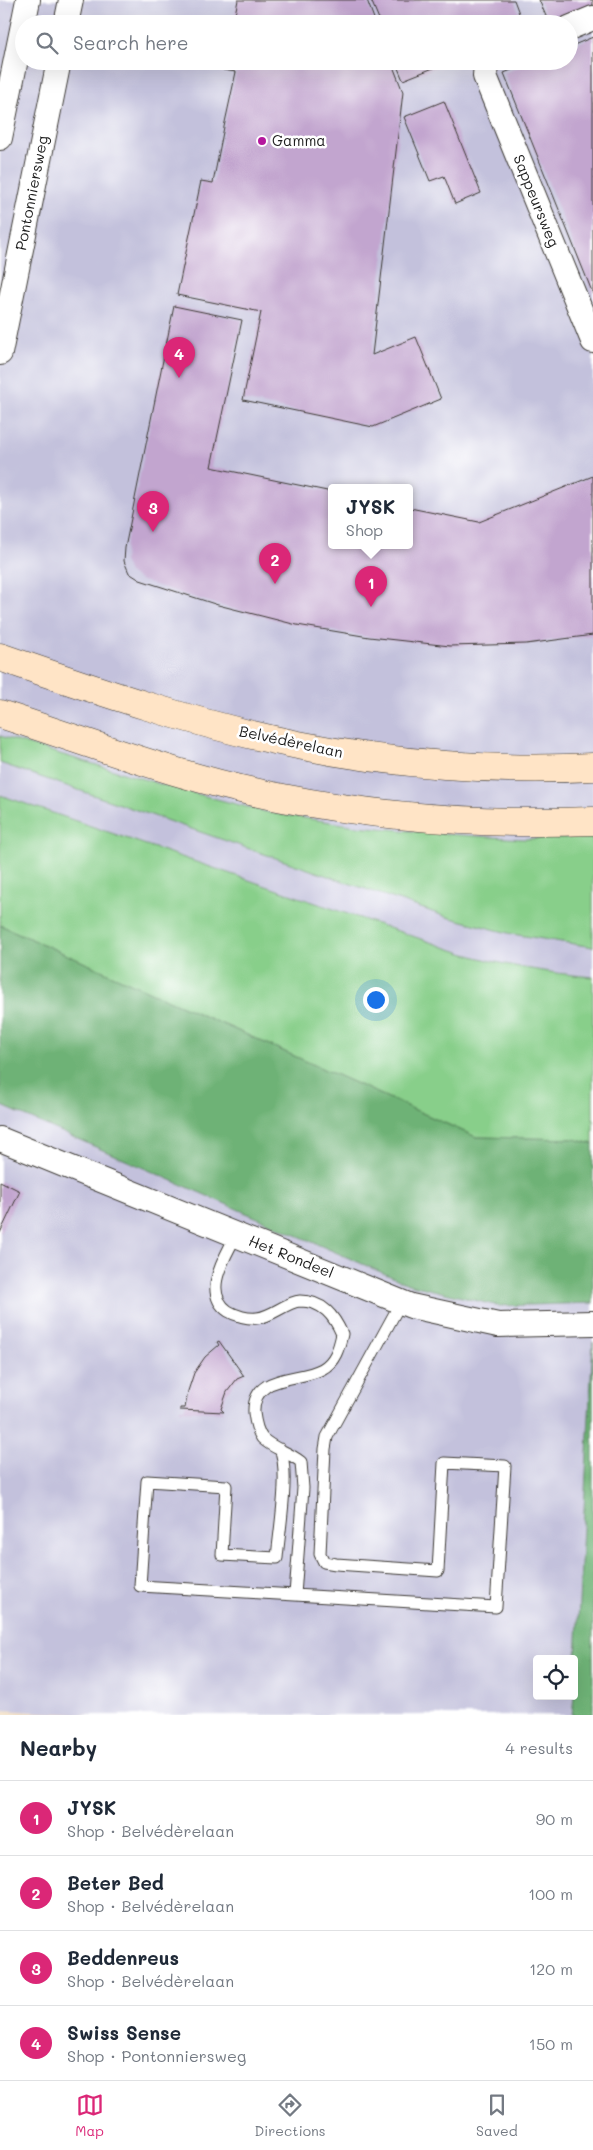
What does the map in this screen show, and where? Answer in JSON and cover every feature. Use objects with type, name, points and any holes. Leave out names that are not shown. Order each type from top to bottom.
[{"type":"main road","name":"Belvédèrelaan","points":[[0,657],[138,703],[298,745],[426,762],[528,768],[593,767]]},
{"type":"main road","points":[[0,714],[162,767],[282,798],[391,814],[481,822],[593,821]]},
{"type":"street","points":[[25,15],[28,0]]},
{"type":"street","points":[[68,15],[71,0]]},
{"type":"street","points":[[578,24],[593,18]]},
{"type":"street","points":[[0,138],[15,64]]},
{"type":"street","name":"Pontonniersweg","points":[[0,353],[57,70]]},
{"type":"street","name":"Sappeursweg","points":[[486,70],[486,76],[593,341]]},
{"type":"street","name":"Het Rondeel","points":[[0,1138],[401,1302],[498,1325],[593,1323]]},
{"type":"lane","points":[[236,1235],[217,1277],[217,1298],[224,1308],[243,1317],[258,1318],[299,1301],[324,1308],[332,1314],[342,1334],[333,1360],[322,1369],[279,1380],[267,1386],[258,1397],[254,1410],[255,1423],[261,1436],[280,1449],[290,1453],[301,1462],[303,1475],[295,1595]]},
{"type":"lane","points":[[280,1449],[284,1460],[277,1558],[222,1555],[226,1486],[147,1481],[140,1586],[496,1608],[505,1466],[444,1463],[438,1571],[336,1564],[324,1562],[320,1554],[324,1449],[328,1437],[401,1302]]},
{"type":"shaded area","points":[[0,0],[593,0],[593,1715],[92,1715],[0,1710]]},
{"type":"green space","points":[[0,736],[163,785],[270,813],[357,826],[443,834],[523,839],[593,837],[593,947],[512,934],[447,917],[0,763]]},
{"type":"green space","points":[[0,795],[462,953],[527,968],[593,977],[593,1144],[574,1139],[476,1137],[0,925]]},
{"type":"green space","points":[[0,925],[476,1137],[574,1139],[593,1144],[593,1303],[499,1306],[408,1284],[0,1105]]},
{"type":"green space","points":[[593,1342],[593,1715],[572,1715],[574,1700],[578,1700],[578,1655],[576,1655]]},
{"type":"building","points":[[238,0],[367,0],[373,15],[235,15]]},
{"type":"building","points":[[371,0],[514,0],[520,15],[377,15]]},
{"type":"building","points":[[539,0],[593,0],[593,5],[569,15],[546,15]]},
{"type":"building","points":[[593,37],[593,294],[504,73],[511,70],[578,70],[578,43]]},
{"type":"building","points":[[223,70],[394,70],[403,92],[372,355],[416,337],[441,399],[373,427],[243,400],[261,312],[177,295],[201,181],[213,183],[236,72]]},
{"type":"building","points":[[399,70],[428,70],[403,80]]},
{"type":"building","points":[[444,101],[481,193],[455,204],[444,176],[430,181],[404,117]]},
{"type":"building","points":[[174,306],[242,320],[211,467],[328,491],[328,549],[413,549],[413,509],[479,522],[593,476],[593,635],[526,644],[450,646],[369,637],[297,625],[218,605],[140,580],[129,573],[124,561],[125,548]]},
{"type":"building","points":[[0,1181],[20,1191],[0,1233]]},
{"type":"building","points":[[219,1341],[244,1376],[237,1379],[227,1392],[221,1409],[224,1412],[180,1410],[180,1408],[185,1408],[194,1373],[205,1357],[219,1345],[217,1342]]},
{"type":"place","name":"Gamma","points":[[262,141]]},
{"type":"place","name":"Swiss Sense","points":[[179,378]]},
{"type":"place","name":"Beddenreus","points":[[153,532]]},
{"type":"place","name":"Beter Bed","points":[[275,584]]},
{"type":"place","name":"JYSK","points":[[371,607]]}]
